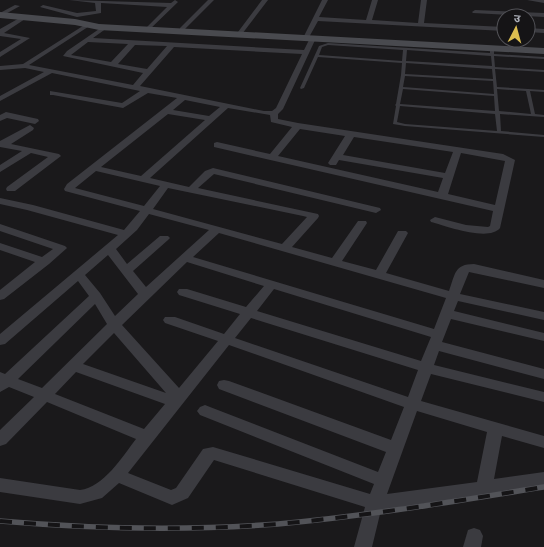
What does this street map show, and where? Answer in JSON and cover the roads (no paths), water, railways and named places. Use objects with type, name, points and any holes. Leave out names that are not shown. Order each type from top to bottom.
[{"type":"street","points":[[72,0],[172,5]]},
{"type":"street","points":[[149,28],[177,0]]},
{"type":"street","points":[[182,29],[211,0]]},
{"type":"street","points":[[240,33],[266,0]]},
{"type":"street","points":[[0,68],[24,66],[274,113],[279,109],[306,52],[305,37],[319,0]]},
{"type":"street","points":[[305,37],[325,0]]},
{"type":"street","points":[[368,22],[374,0]]},
{"type":"street","points":[[421,25],[424,0]]},
{"type":"street","points":[[530,0],[544,1]]},
{"type":"street","points":[[43,7],[81,15],[99,12],[96,1]]},
{"type":"street","points":[[0,15],[17,6]]},
{"type":"street","points":[[476,27],[474,9],[544,15]]},
{"type":"street","points":[[0,15],[88,25],[544,50]]},
{"type":"street","points":[[0,33],[23,18]]},
{"type":"street","points":[[315,19],[496,28]]},
{"type":"street","points":[[24,66],[88,25],[105,28],[182,29],[492,51],[544,50]]},
{"type":"street","points":[[105,28],[69,52],[67,56],[149,72]]},
{"type":"street","points":[[0,33],[27,38],[0,55]]},
{"type":"street","points":[[88,40],[306,52]]},
{"type":"street","points":[[113,65],[133,42]]},
{"type":"street","points":[[135,87],[172,45]]},
{"type":"street","points":[[0,99],[51,72]]},
{"type":"street","points":[[53,93],[123,106],[148,89]]},
{"type":"street","points":[[184,97],[69,189],[335,262],[452,296],[544,316]]},
{"type":"street","points":[[174,105],[215,116]]},
{"type":"street","points":[[144,179],[227,105]]},
{"type":"street","points":[[166,111],[215,116]]},
{"type":"street","points":[[274,113],[274,120],[298,126],[503,157],[510,160],[495,228],[490,231],[478,231],[435,220]]},
{"type":"street","points":[[0,118],[6,116],[33,125],[2,144]]},
{"type":"street","points":[[272,158],[298,126]]},
{"type":"street","points":[[328,170],[351,134]]},
{"type":"street","points":[[2,144],[55,155],[56,157],[11,189]]},
{"type":"street","points":[[217,145],[498,209]]},
{"type":"street","points":[[0,169],[30,150]]},
{"type":"street","points":[[442,196],[458,150]]},
{"type":"street","points":[[337,157],[448,176]]},
{"type":"street","points":[[94,168],[166,185],[314,216],[284,248]]},
{"type":"street","points":[[191,190],[208,174],[213,172],[376,210]]},
{"type":"street","points":[[0,341],[126,234],[140,220],[145,211],[166,185]]},
{"type":"street","points":[[0,201],[30,207],[126,234]]},
{"type":"street","points":[[335,262],[362,223]]},
{"type":"street","points":[[0,238],[5,229],[61,248],[45,262],[5,285],[0,296]]},
{"type":"street","points":[[0,440],[114,324],[216,229]]},
{"type":"street","points":[[379,275],[402,233]]},
{"type":"street","points":[[127,270],[164,238]]},
{"type":"street","points":[[0,246],[45,262]]},
{"type":"street","points":[[110,248],[145,294]]},
{"type":"street","points":[[185,258],[544,374]]},
{"type":"street","points":[[363,547],[376,503],[461,273],[466,268],[544,284]]},
{"type":"street","points":[[78,274],[96,296],[114,324],[177,400]]},
{"type":"street","points":[[0,485],[80,497],[91,497],[99,493],[116,475],[271,285]]},
{"type":"street","points":[[183,292],[426,368],[544,397]]},
{"type":"street","points":[[96,296],[3,381],[147,437]]},
{"type":"street","points":[[447,314],[544,337]]},
{"type":"street","points":[[170,320],[412,404],[544,442]]},
{"type":"street","points":[[72,366],[177,400]]},
{"type":"street","points":[[224,385],[396,449]]},
{"type":"street","points":[[205,411],[384,481]]},
{"type":"street","points":[[484,488],[496,428]]},
{"type":"street","points":[[116,475],[166,496],[177,497],[182,494],[209,454],[213,453],[376,503],[544,479]]},
{"type":"lane","points":[[302,88],[321,46],[328,44],[405,49],[492,51],[544,58]]},
{"type":"lane","points":[[405,49],[401,88],[394,121],[399,124],[544,136]]},
{"type":"lane","points":[[492,51],[498,132]]},
{"type":"lane","points":[[316,56],[544,71]]},
{"type":"lane","points":[[403,74],[495,80]]},
{"type":"lane","points":[[401,88],[496,95]]},
{"type":"lane","points":[[495,88],[544,91]]},
{"type":"lane","points":[[528,90],[533,115]]},
{"type":"lane","points":[[397,105],[544,116]]},
{"type":"railway","points":[[0,521],[70,526],[139,528],[208,528],[278,524],[445,503],[544,487]]}]
